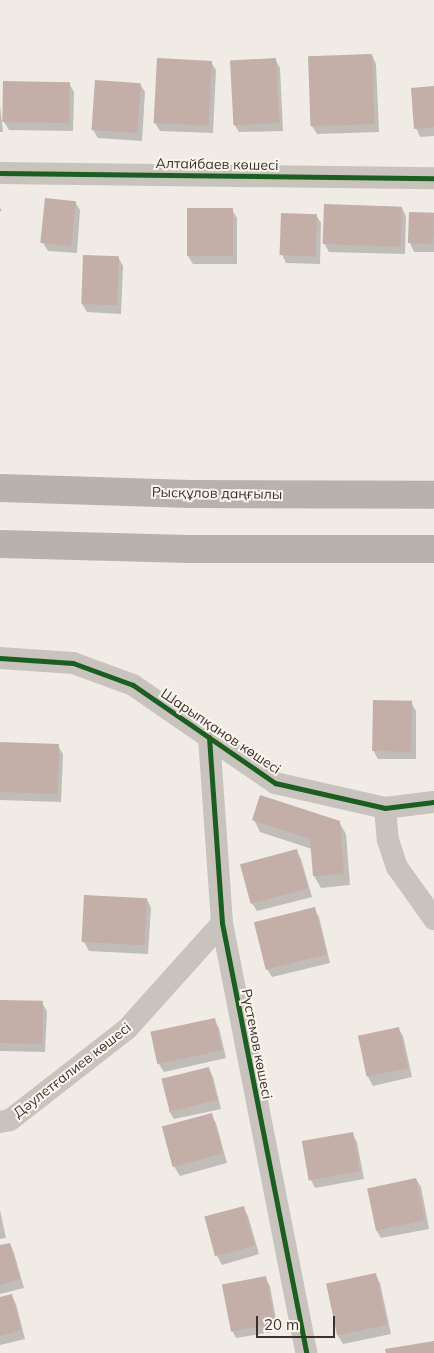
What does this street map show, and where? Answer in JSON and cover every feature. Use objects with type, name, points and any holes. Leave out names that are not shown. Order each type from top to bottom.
[{"type":"main road","name":"Рысқұлов даңғылы","points":[[0,488],[191,494],[434,495]]},
{"type":"main road","points":[[0,544],[189,549],[434,549]]},
{"type":"street","name":"Алтайбаев көшесі","points":[[0,172],[434,178]]},
{"type":"street","name":"Шарыпқанов көшесі","points":[[0,658],[73,664],[133,685],[275,783],[385,808],[434,802]]},
{"type":"street","name":"Рүстемов көшесі","points":[[209,737],[222,923],[306,1353]]},
{"type":"street","points":[[385,808],[388,840],[397,867],[434,919]]},
{"type":"street","name":"Дәулетғалиев көшесі","points":[[0,1122],[10,1120],[127,1029],[222,923]]},
{"type":"building","points":[[372,54],[374,124],[310,126],[308,56]]},
{"type":"building","points":[[157,58],[212,61],[209,126],[154,123]]},
{"type":"building","points":[[276,58],[279,123],[233,125],[230,60]]},
{"type":"building","points":[[95,80],[141,83],[137,133],[92,130]]},
{"type":"building","points":[[3,81],[70,82],[69,123],[2,122]]},
{"type":"building","points":[[434,86],[434,127],[414,129],[411,88]]},
{"type":"building","points":[[45,198],[76,201],[71,246],[40,243]]},
{"type":"building","points":[[324,204],[402,207],[401,247],[323,244]]},
{"type":"building","points":[[187,208],[233,208],[233,256],[187,256]]},
{"type":"building","points":[[409,212],[434,213],[433,244],[408,243]]},
{"type":"building","points":[[281,213],[317,214],[316,256],[280,255]]},
{"type":"building","points":[[83,255],[119,256],[117,305],[81,304]]},
{"type":"building","points":[[373,700],[412,701],[411,752],[372,751]]},
{"type":"building","points":[[0,742],[59,744],[57,794],[0,792]]},
{"type":"building","points":[[260,795],[340,821],[344,874],[313,876],[310,839],[252,820]]},
{"type":"building","points":[[297,849],[308,889],[251,904],[240,864]]},
{"type":"building","points":[[84,895],[147,898],[144,945],[82,942]]},
{"type":"building","points":[[315,907],[327,955],[266,970],[254,922]]},
{"type":"building","points":[[0,1000],[43,1001],[42,1044],[0,1043]]},
{"type":"building","points":[[215,1018],[222,1050],[157,1064],[150,1032]]},
{"type":"building","points":[[399,1027],[408,1068],[367,1077],[358,1036]]},
{"type":"building","points":[[209,1067],[217,1100],[170,1112],[161,1079]]},
{"type":"building","points":[[212,1113],[223,1154],[173,1167],[162,1126]]},
{"type":"building","points":[[353,1132],[360,1171],[309,1180],[302,1141]]},
{"type":"building","points":[[416,1178],[425,1220],[376,1230],[367,1188]]},
{"type":"building","points":[[244,1206],[255,1246],[215,1256],[204,1217]]},
{"type":"building","points":[[10,1243],[20,1279],[0,1285],[0,1245]]},
{"type":"building","points":[[376,1273],[387,1325],[337,1335],[326,1284]]},
{"type":"building","points":[[266,1276],[275,1323],[231,1332],[222,1285]]},
{"type":"building","points":[[12,1294],[21,1330],[0,1336],[0,1297]]},
{"type":"building","points":[[434,1341],[434,1353],[386,1353],[385,1349]]},
{"type":"cycle path","points":[[0,173],[434,178]]},
{"type":"cycle path","points":[[0,658],[73,663],[133,685],[275,783],[385,808],[434,802]]},
{"type":"cycle path","points":[[209,737],[222,923],[306,1353]]}]
